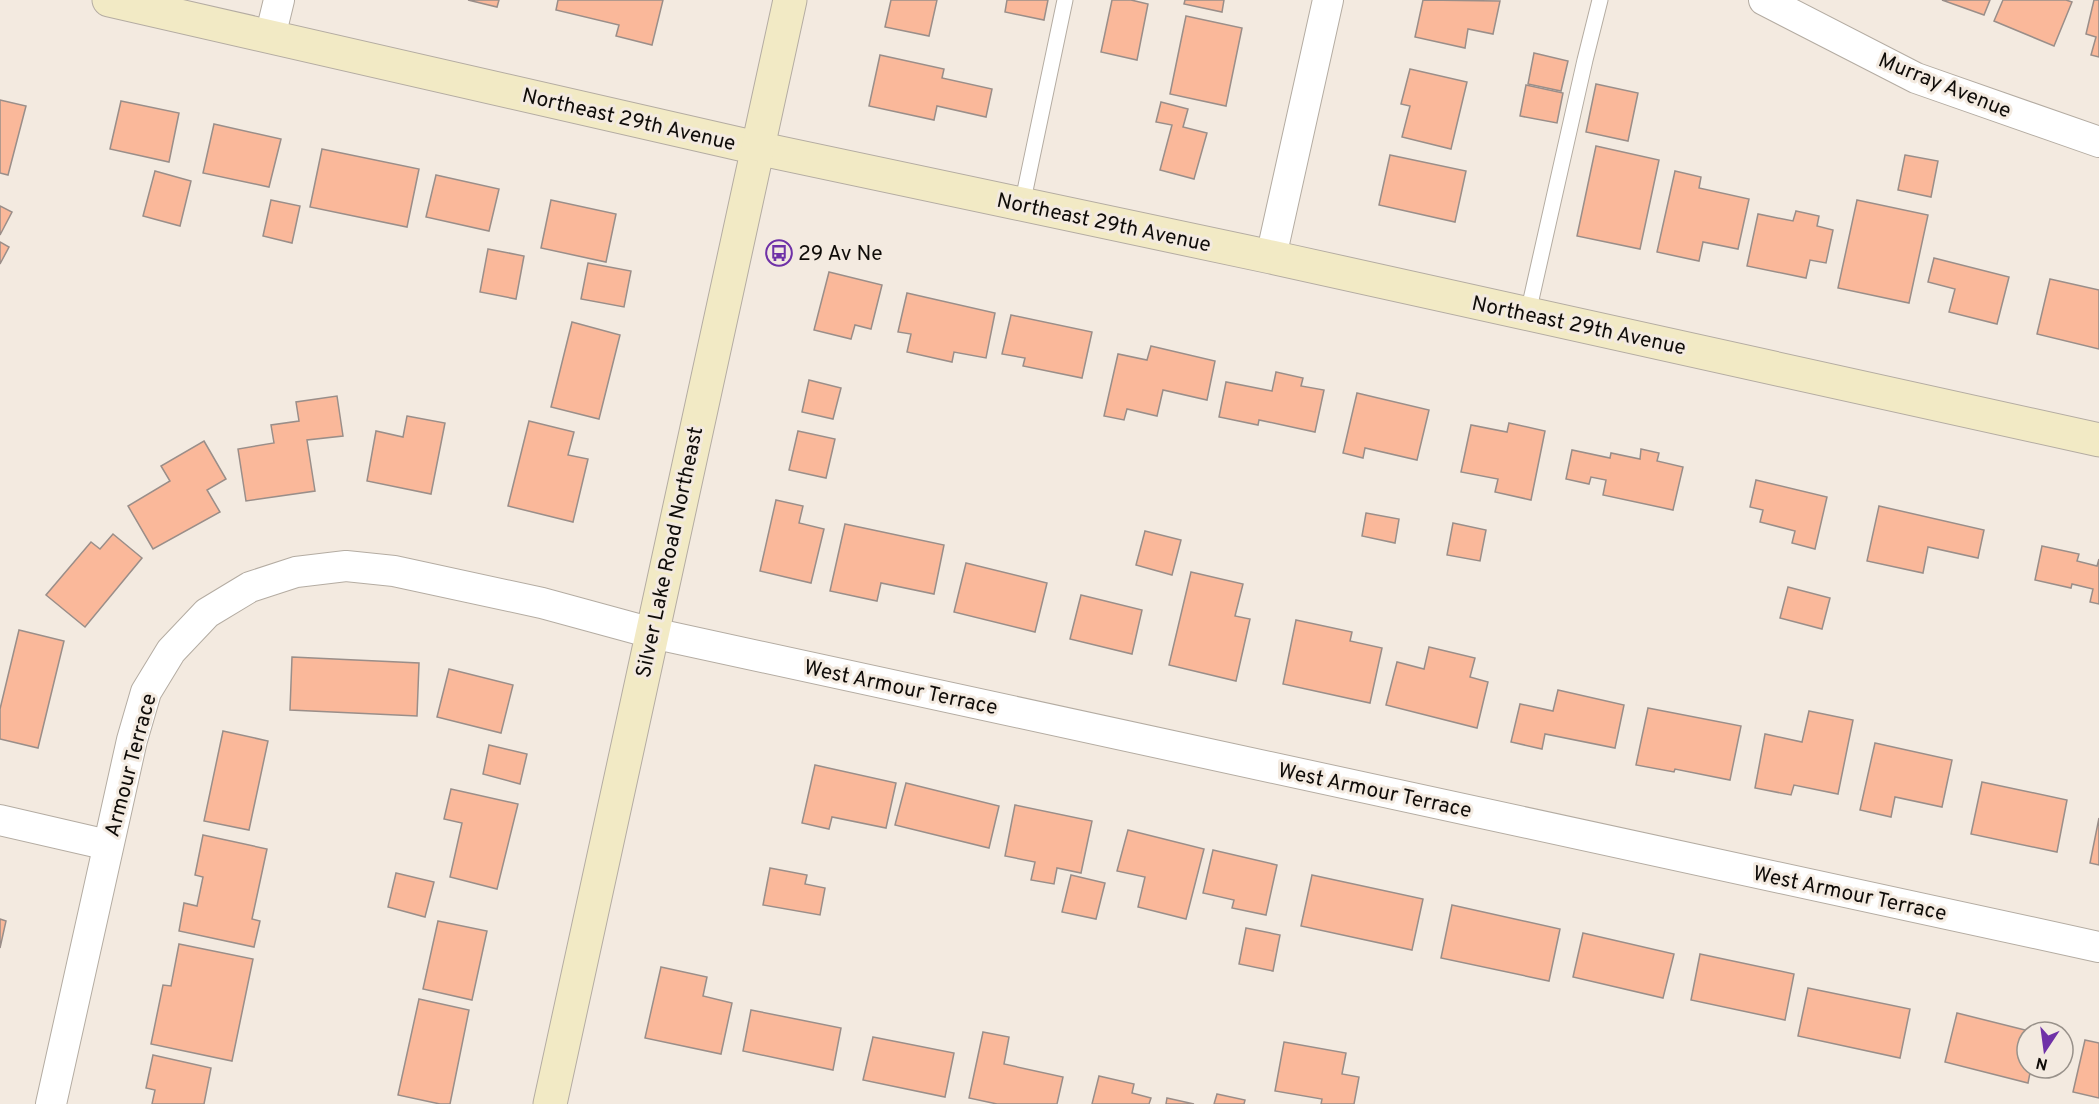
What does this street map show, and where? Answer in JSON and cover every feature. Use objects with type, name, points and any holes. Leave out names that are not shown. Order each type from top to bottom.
[{"type":"street","name":"Northeast 29th Avenue","points":[[110,0],[757,148],[1271,257],[2099,440]]},
{"type":"street","points":[[270,37],[279,0]]},
{"type":"street","name":"Silver Lake Road Northeast","points":[[550,1104],[790,0]]},
{"type":"street","points":[[1271,257],[1328,0]]},
{"type":"street","name":"Murray Avenue","points":[[1764,0],[1916,78],[2099,142]]},
{"type":"street","name":"Armour Terrace","points":[[51,1104],[108,844],[132,740],[146,692],[171,651],[207,614],[250,587],[296,572],[346,566],[394,571],[542,603],[652,633]]},
{"type":"street","name":"West Armour Terrace","points":[[652,633],[2099,947]]},
{"type":"street","points":[[0,820],[108,844]]},
{"type":"lane","points":[[1022,205],[1065,0]]},
{"type":"lane","points":[[1528,314],[1600,0]]},
{"type":"building","points":[[468,0],[499,0],[497,7]]},
{"type":"building","points":[[558,0],[663,0],[652,45],[616,36],[619,25],[556,10]]},
{"type":"building","points":[[891,0],[937,0],[929,36],[885,27]]},
{"type":"building","points":[[1007,0],[1048,0],[1044,20],[1005,12]]},
{"type":"building","points":[[1112,0],[1131,0],[1148,4],[1137,60],[1101,52]]},
{"type":"building","points":[[1185,0],[1224,0],[1222,12],[1184,4]]},
{"type":"building","points":[[1423,0],[1500,1],[1493,34],[1468,29],[1465,48],[1415,37]]},
{"type":"building","points":[[1942,0],[1990,0],[1984,15]]},
{"type":"building","points":[[2003,0],[2066,0],[2072,2],[2054,46],[1994,21]]},
{"type":"building","points":[[2094,0],[2099,0],[2099,57],[2091,55],[2096,37],[2086,34]]},
{"type":"building","points":[[1186,16],[1242,28],[1226,106],[1170,94]]},
{"type":"building","points":[[1534,53],[1568,61],[1561,91],[1528,84]]},
{"type":"building","points":[[880,55],[944,69],[942,78],[992,89],[986,117],[937,106],[934,120],[869,106]]},
{"type":"building","points":[[1410,69],[1467,82],[1451,149],[1402,137],[1410,106],[1401,104]]},
{"type":"building","points":[[1596,84],[1638,93],[1628,141],[1586,132]]},
{"type":"building","points":[[1526,85],[1563,93],[1557,123],[1520,116]]},
{"type":"building","points":[[0,100],[26,106],[8,175],[0,173]]},
{"type":"building","points":[[121,101],[179,113],[169,162],[110,149]]},
{"type":"building","points":[[1161,102],[1188,109],[1183,127],[1207,133],[1194,179],[1160,170],[1172,125],[1156,122]]},
{"type":"building","points":[[214,124],[281,139],[269,187],[203,173]]},
{"type":"building","points":[[1596,146],[1659,160],[1640,249],[1577,236]]},
{"type":"building","points":[[322,149],[419,169],[407,227],[310,207]]},
{"type":"building","points":[[1390,155],[1466,171],[1455,222],[1379,205]]},
{"type":"building","points":[[1905,155],[1938,161],[1931,197],[1898,190]]},
{"type":"building","points":[[155,171],[191,181],[180,226],[143,216]]},
{"type":"building","points":[[1675,171],[1701,177],[1699,188],[1749,199],[1738,249],[1703,242],[1699,261],[1657,252]]},
{"type":"building","points":[[436,175],[499,189],[489,231],[426,217]]},
{"type":"building","points":[[271,200],[300,206],[292,243],[263,236]]},
{"type":"building","points":[[551,200],[616,214],[606,262],[541,248]]},
{"type":"building","points":[[1857,200],[1928,215],[1909,303],[1838,288]]},
{"type":"building","points":[[0,206],[12,212],[0,235]]},
{"type":"building","points":[[1796,211],[1819,216],[1817,226],[1833,230],[1826,263],[1810,260],[1806,278],[1747,266],[1758,214],[1793,221]]},
{"type":"building","points":[[0,242],[9,247],[0,264]]},
{"type":"building","points":[[488,249],[524,256],[516,299],[480,292]]},
{"type":"building","points":[[1934,258],[2009,277],[1997,324],[1949,312],[1955,289],[1928,282]]},
{"type":"building","points":[[588,263],[631,271],[624,307],[581,299]]},
{"type":"building","points":[[829,272],[882,285],[871,329],[855,325],[851,339],[814,330]]},
{"type":"building","points":[[2050,279],[2099,290],[2099,349],[2037,334]]},
{"type":"building","points":[[907,293],[995,313],[986,358],[954,352],[952,362],[907,352],[911,334],[898,332]]},
{"type":"building","points":[[1011,315],[1092,332],[1082,378],[1023,366],[1025,358],[1002,354]]},
{"type":"building","points":[[572,322],[620,335],[599,419],[551,407]]},
{"type":"building","points":[[1151,346],[1215,361],[1207,400],[1163,390],[1157,416],[1127,409],[1124,420],[1104,416],[1118,354],[1147,360]]},
{"type":"building","points":[[1276,372],[1303,378],[1301,386],[1324,390],[1315,432],[1259,420],[1258,425],[1219,417],[1226,382],[1272,391]]},
{"type":"building","points":[[809,380],[841,388],[833,419],[802,412]]},
{"type":"building","points":[[1357,393],[1429,410],[1417,460],[1365,448],[1363,458],[1343,453]]},
{"type":"building","points":[[337,396],[343,436],[307,440],[315,491],[246,501],[238,449],[274,443],[271,425],[299,421],[296,402]]},
{"type":"building","points":[[407,416],[445,423],[431,494],[367,481],[376,431],[403,437]]},
{"type":"building","points":[[529,421],[574,432],[568,455],[588,459],[573,522],[508,506]]},
{"type":"building","points":[[1509,423],[1545,431],[1531,500],[1495,492],[1498,479],[1461,472],[1471,425],[1507,432]]},
{"type":"building","points":[[798,431],[835,439],[826,478],[789,470]]},
{"type":"building","points":[[204,441],[226,479],[207,490],[220,512],[153,549],[128,506],[170,481],[161,466]]},
{"type":"building","points":[[1641,449],[1659,453],[1657,461],[1683,467],[1673,510],[1603,495],[1606,480],[1591,477],[1589,484],[1566,479],[1572,450],[1610,458],[1611,453],[1640,459]]},
{"type":"building","points":[[1756,480],[1827,497],[1815,549],[1792,543],[1795,531],[1760,522],[1763,510],[1750,507]]},
{"type":"building","points":[[776,500],[803,506],[799,523],[824,529],[811,583],[760,571]]},
{"type":"building","points":[[1879,506],[1984,530],[1978,558],[1928,547],[1923,573],[1867,561]]},
{"type":"building","points":[[1366,513],[1399,519],[1395,543],[1362,536]]},
{"type":"building","points":[[1453,523],[1486,530],[1480,561],[1447,555]]},
{"type":"building","points":[[845,524],[944,545],[934,594],[881,583],[877,601],[830,591]]},
{"type":"building","points":[[1145,531],[1181,540],[1172,575],[1136,565]]},
{"type":"building","points":[[113,534],[142,558],[85,627],[46,595],[91,542],[100,549]]},
{"type":"building","points":[[2042,546],[2079,554],[2077,561],[2097,566],[2099,559],[2099,604],[2090,602],[2093,589],[2072,584],[2071,588],[2035,580]]},
{"type":"building","points":[[966,563],[1047,583],[1035,632],[954,612]]},
{"type":"building","points":[[1191,572],[1243,584],[1235,616],[1250,619],[1236,681],[1169,665]]},
{"type":"building","points":[[1788,587],[1830,598],[1822,629],[1780,618]]},
{"type":"building","points":[[1081,595],[1142,610],[1132,654],[1070,639]]},
{"type":"building","points":[[1296,620],[1352,632],[1350,641],[1382,648],[1370,703],[1283,684]]},
{"type":"building","points":[[19,630],[64,641],[38,748],[0,739],[0,709]]},
{"type":"building","points":[[1429,647],[1475,658],[1470,677],[1488,682],[1477,728],[1386,705],[1397,662],[1424,669]]},
{"type":"building","points":[[292,657],[419,663],[417,716],[290,710]]},
{"type":"building","points":[[449,669],[513,685],[501,733],[437,717]]},
{"type":"building","points":[[1558,690],[1624,705],[1615,748],[1545,734],[1542,749],[1511,742],[1520,704],[1553,711]]},
{"type":"building","points":[[1648,708],[1741,726],[1730,780],[1675,769],[1674,772],[1636,765]]},
{"type":"building","points":[[1809,711],[1853,720],[1838,794],[1794,785],[1791,795],[1755,788],[1765,734],[1802,742]]},
{"type":"building","points":[[223,731],[268,741],[249,830],[204,821]]},
{"type":"building","points":[[1875,743],[1952,760],[1942,807],[1895,797],[1891,817],[1860,810]]},
{"type":"building","points":[[489,745],[527,754],[520,784],[483,774]]},
{"type":"building","points":[[815,765],[896,783],[886,828],[832,817],[829,829],[802,823]]},
{"type":"building","points":[[1982,782],[2067,800],[2057,852],[1971,834]]},
{"type":"building","points":[[906,783],[999,806],[989,848],[895,825]]},
{"type":"building","points":[[451,789],[518,804],[497,889],[450,877],[462,823],[444,819]]},
{"type":"building","points":[[1015,805],[1092,821],[1081,873],[1057,868],[1054,884],[1031,880],[1035,862],[1005,856]]},
{"type":"building","points":[[2099,818],[2099,865],[2090,863]]},
{"type":"building","points":[[1128,830],[1204,849],[1186,919],[1138,907],[1145,877],[1117,871]]},
{"type":"building","points":[[203,835],[267,849],[252,919],[260,921],[254,947],[179,931],[184,903],[197,906],[203,877],[195,875]]},
{"type":"building","points":[[1213,850],[1277,865],[1266,915],[1232,908],[1234,900],[1203,893]]},
{"type":"building","points":[[770,868],[807,875],[805,884],[825,888],[820,915],[763,905]]},
{"type":"building","points":[[396,873],[434,882],[425,917],[388,907]]},
{"type":"building","points":[[1071,875],[1105,883],[1096,919],[1062,912]]},
{"type":"building","points":[[1312,875],[1423,899],[1412,950],[1301,926]]},
{"type":"building","points":[[1452,905],[1560,929],[1549,981],[1441,958]]},
{"type":"building","points":[[0,919],[6,921],[0,948]]},
{"type":"building","points":[[438,921],[487,931],[472,1000],[423,989]]},
{"type":"building","points":[[1246,928],[1280,935],[1273,971],[1239,964]]},
{"type":"building","points":[[1583,933],[1674,954],[1663,998],[1573,977]]},
{"type":"building","points":[[179,944],[253,959],[232,1061],[151,1044],[163,985],[171,986]]},
{"type":"building","points":[[1700,954],[1794,974],[1785,1020],[1691,1000]]},
{"type":"building","points":[[661,967],[707,977],[703,996],[732,1003],[721,1054],[645,1038]]},
{"type":"building","points":[[1808,988],[1910,1009],[1900,1058],[1798,1036]]},
{"type":"building","points":[[419,999],[469,1010],[450,1104],[398,1095]]},
{"type":"building","points":[[751,1010],[841,1028],[833,1070],[743,1051]]},
{"type":"building","points":[[1957,1013],[2015,1028],[2015,1080],[1945,1062]]},
{"type":"building","points":[[983,1032],[1009,1037],[1004,1064],[1063,1077],[1057,1104],[997,1104],[969,1098]]},
{"type":"building","points":[[873,1037],[954,1053],[945,1097],[863,1080]]},
{"type":"building","points":[[2085,1040],[2099,1043],[2099,1098],[2073,1092]]},
{"type":"building","points":[[1284,1042],[1346,1053],[1342,1074],[1359,1077],[1354,1104],[1321,1104],[1322,1099],[1275,1091]]},
{"type":"building","points":[[153,1055],[211,1068],[204,1104],[152,1104],[155,1090],[146,1088]]},
{"type":"building","points":[[1099,1076],[1134,1084],[1132,1093],[1151,1098],[1149,1104],[1092,1104]]},
{"type":"building","points":[[1217,1094],[1245,1100],[1244,1104],[1214,1104]]},
{"type":"building","points":[[1167,1098],[1194,1104],[1166,1104]]},
{"type":"place","name":"29 Av Ne","points":[[779,253]]}]
